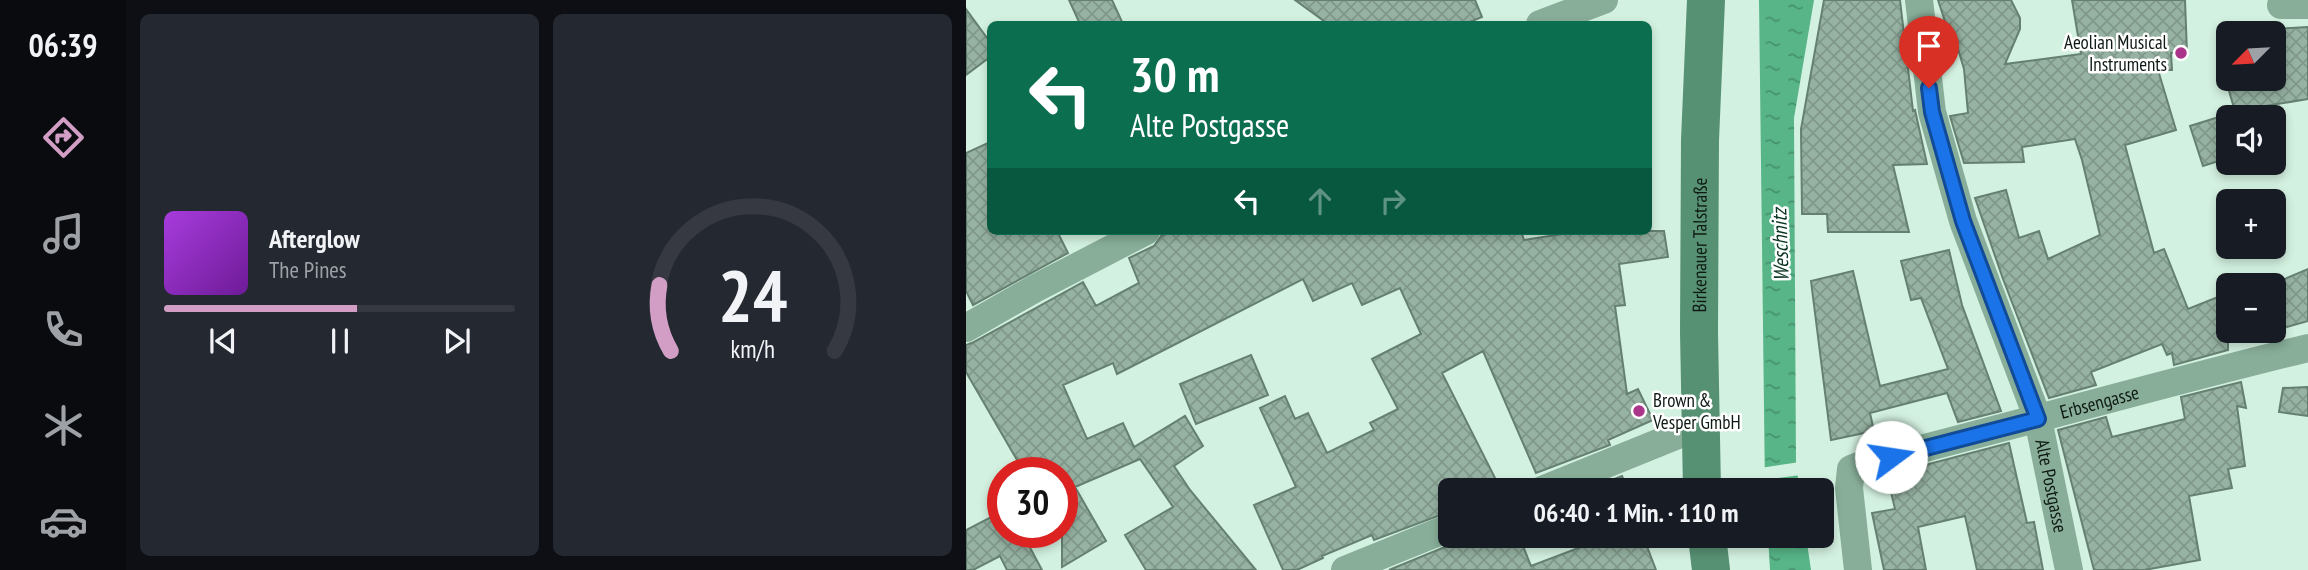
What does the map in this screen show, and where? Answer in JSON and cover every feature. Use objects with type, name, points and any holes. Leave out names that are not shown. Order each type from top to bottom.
[{"type":"main road","name":"Birkenauer Talstraße","points":[[1702,478],[1700,140],[1706,0]]},
{"type":"main road","points":[[1708,548],[1711,570]]},
{"type":"street","points":[[1546,21],[1571,6],[1604,0]]},
{"type":"street","name":"Alte Postgasse","points":[[1919,0],[1932,112],[1963,221],[2038,419],[2069,570]]},
{"type":"street","points":[[966,328],[1138,235]]},
{"type":"street","name":"Erbsengasse","points":[[1858,570],[1849,488],[1851,469],[2156,385],[2308,348]]},
{"type":"street","points":[[1572,478],[1700,426]]},
{"type":"street","points":[[1345,570],[1438,532]]},
{"type":"water","name":"Weschnitz","points":[[1759,0],[1814,0],[1794,118],[1798,478],[1765,478]]},
{"type":"water","points":[[1769,548],[1808,548],[1811,570],[1770,570]]},
{"type":"pier","points":[[1800,462],[1801,475],[1761,478],[1760,468]]},
{"type":"building","points":[[1069,0],[1112,0],[1122,21],[1079,21]]},
{"type":"building","points":[[1295,0],[1475,0],[1482,17],[1472,21],[1324,21]]},
{"type":"building","points":[[1824,0],[1900,0],[1913,111],[1915,110],[1927,164],[1893,165],[1909,232],[1828,232],[1827,214],[1802,214],[1801,129]]},
{"type":"building","points":[[1938,0],[2011,0],[2020,18],[2020,29],[2005,64],[2081,54],[2072,0],[2185,0],[2187,53],[2171,53],[2172,70],[2158,70],[2176,130],[2125,145],[2154,253],[2164,249],[2188,309],[2216,298],[2216,343],[2228,343],[2228,350],[2174,365],[2172,353],[2167,355],[2162,344],[2091,372],[2096,385],[2049,398],[1975,198],[2006,190],[2019,238],[2039,231],[2048,259],[2100,235],[2082,160],[2075,139],[2022,147],[2024,162],[1964,163],[1950,116],[1968,113],[1964,69],[1955,39],[1951,40]]},
{"type":"building","points":[[966,9],[987,38],[987,59],[966,75]]},
{"type":"building","points":[[2308,27],[2308,99],[2272,105],[2233,105],[2229,91],[2286,91],[2286,28]]},
{"type":"building","points":[[2216,118],[2216,162],[2203,166],[2190,126]]},
{"type":"building","points":[[987,143],[987,235],[1059,235],[1068,253],[973,305],[966,291],[966,153]]},
{"type":"building","points":[[1652,231],[1664,231],[1668,257],[1619,264],[1625,305],[1615,306],[1627,394],[1638,389],[1653,420],[1608,440],[1610,445],[1536,473],[1483,351],[1442,373],[1495,478],[1438,478],[1438,516],[1374,540],[1372,535],[1322,556],[1323,558],[1297,570],[1283,570],[1254,505],[1296,487],[1260,408],[1285,396],[1295,419],[1308,413],[1327,453],[1374,430],[1370,423],[1398,409],[1372,359],[1421,334],[1400,288],[1362,305],[1352,283],[1313,301],[1303,279],[1117,374],[1113,363],[1063,385],[1087,439],[1123,423],[1134,447],[1185,416],[1203,446],[1174,466],[1190,490],[1256,570],[1146,570],[1125,535],[1173,507],[1140,459],[1078,486],[1078,457],[1015,457],[966,372],[966,345],[1083,282],[1096,306],[1139,283],[1129,258],[1154,246],[1163,235],[1522,235],[1524,240],[1556,235],[1652,235]]},
{"type":"building","points":[[1949,250],[1962,305],[2001,411],[1958,422],[1947,393],[1870,413],[1874,431],[1831,440],[1811,281],[1853,271],[1880,386],[1948,369],[1921,298],[1911,300],[1901,261]]},
{"type":"building","points":[[2308,269],[2308,321],[2286,327],[2286,278]]},
{"type":"building","points":[[1251,355],[1268,395],[1196,424],[1180,384]]},
{"type":"building","points":[[2241,382],[2246,408],[2237,406],[2245,466],[2228,469],[2232,488],[2189,496],[2200,560],[2144,570],[2094,570],[2058,430],[2106,417],[2112,437],[2185,419],[2181,397]]},
{"type":"building","points":[[2308,387],[2308,416],[2279,412],[2283,388]]},
{"type":"building","points":[[2009,443],[2027,523],[2034,522],[2043,570],[1977,570],[1965,516],[1918,527],[1926,570],[1884,570],[1872,513],[1895,509],[1887,475]]},
{"type":"building","points":[[1078,492],[1106,541],[1062,567],[1062,548],[1078,548]]},
{"type":"building","points":[[987,519],[987,548],[1030,548],[1042,570],[1007,570],[1000,556],[973,570],[966,570],[966,530]]},
{"type":"building","points":[[1442,548],[1524,548],[1531,566],[1578,548],[1648,548],[1656,570],[1389,570]]},
{"type":"place","name":"Aeolian Musical Instruments","points":[[2181,53]]},
{"type":"place","name":"Brown & Vesper GmbH","points":[[1639,411]]},
{"type":"route","points":[[1891,457],[2038,419],[1963,221],[1932,112],[1929,88]]}]
